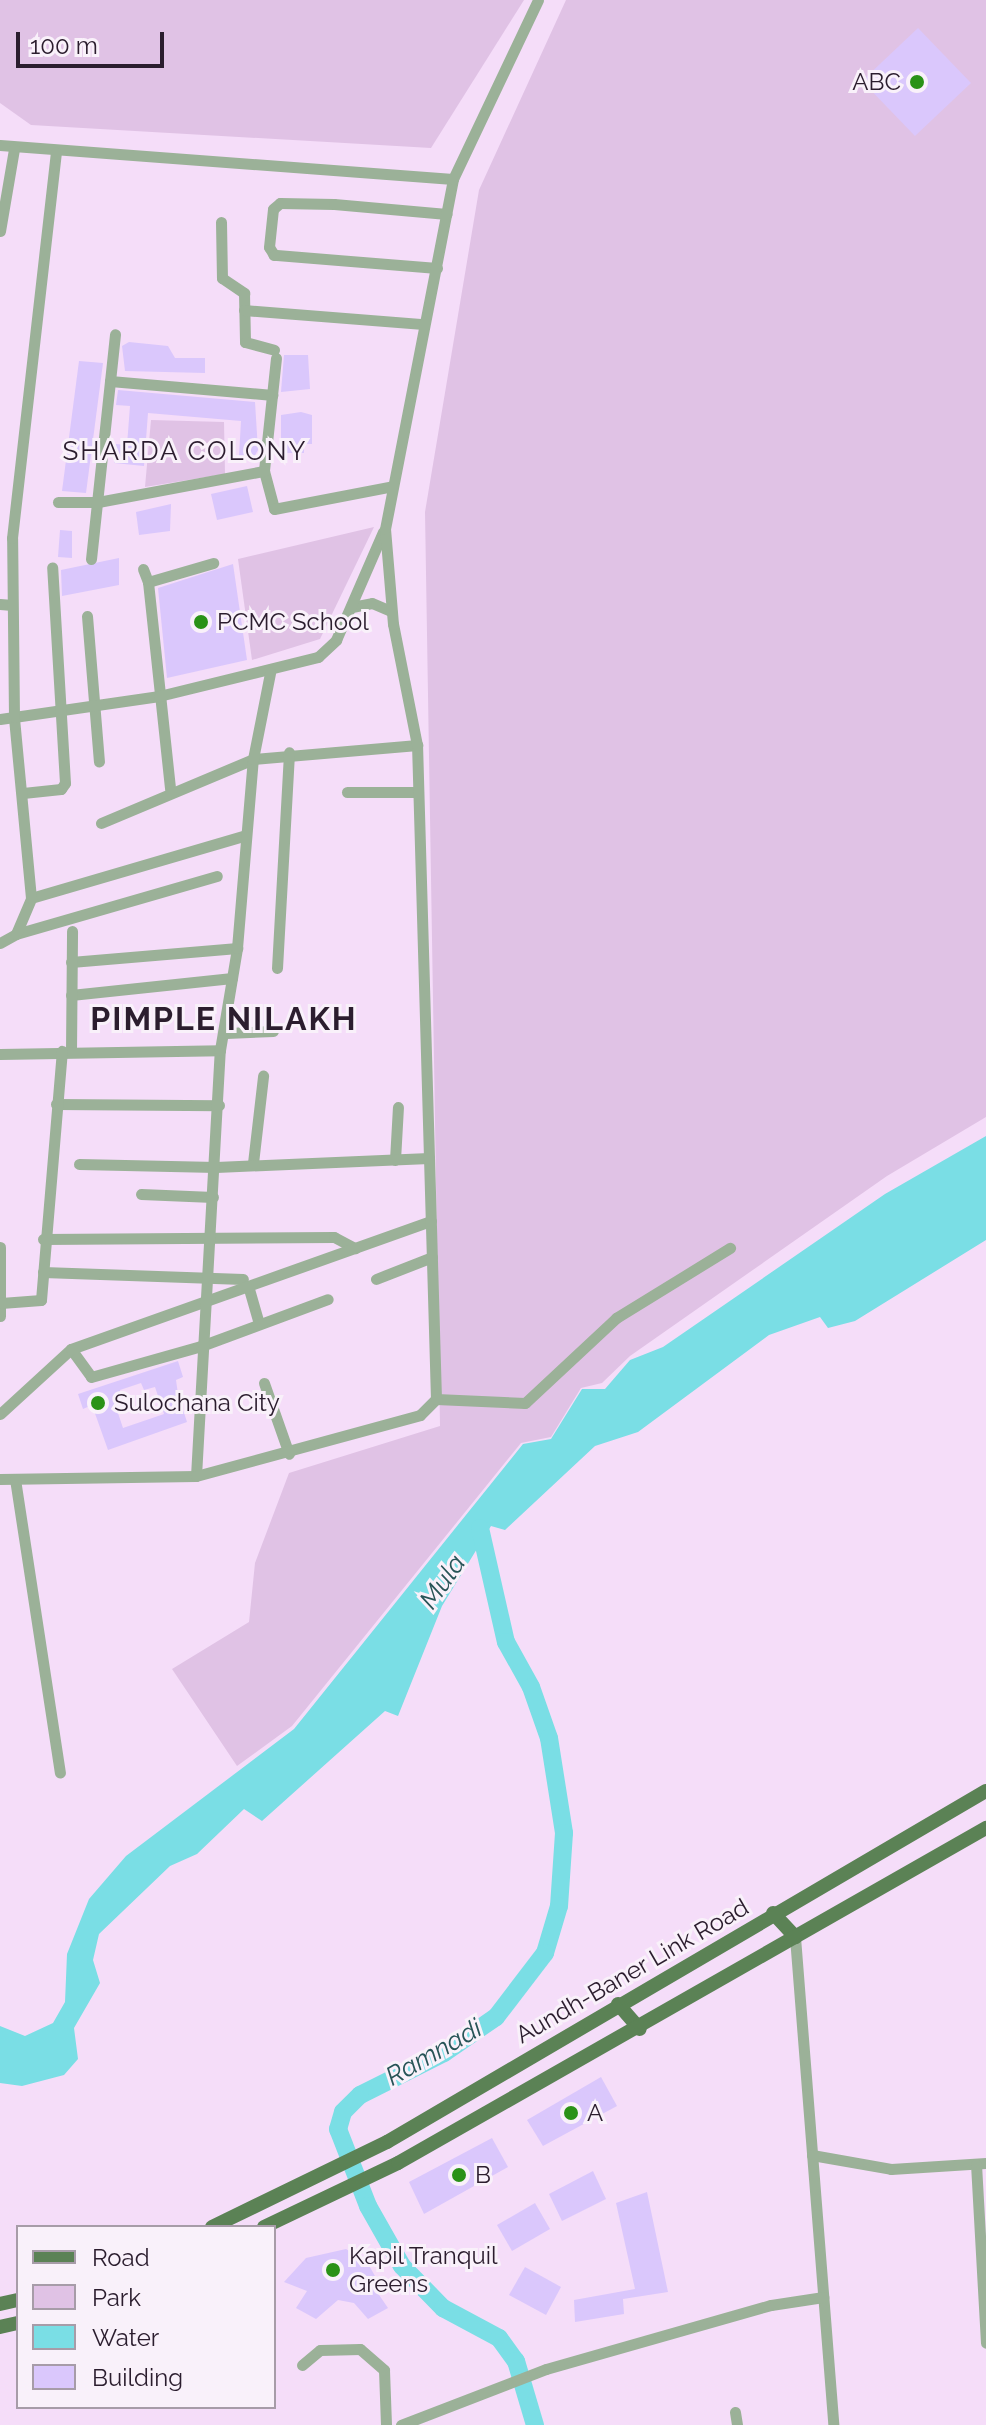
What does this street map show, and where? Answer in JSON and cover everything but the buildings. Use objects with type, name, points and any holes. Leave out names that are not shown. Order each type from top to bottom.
[{"type":"main road","name":"Aundh-Baner Link Road","points":[[216,2225],[387,2142],[773,1913],[986,1791]]},
{"type":"main road","points":[[268,2225],[398,2163],[640,2029],[986,1828]]},
{"type":"main road","points":[[773,1913],[795,1937]]},
{"type":"main road","points":[[618,2004],[640,2029]]},
{"type":"street","points":[[0,719],[159,696],[270,673],[328,650],[352,607],[385,529],[453,179],[538,0]]},
{"type":"street","points":[[0,145],[14,149],[453,179]]},
{"type":"street","points":[[0,231],[14,149]]},
{"type":"street","points":[[16,934],[31,898],[6,605],[18,470],[56,152]]},
{"type":"street","points":[[437,268],[274,255],[269,247],[273,209],[280,203],[334,204],[447,214]]},
{"type":"street","points":[[221,222],[222,278],[241,288],[245,342],[275,354],[264,471],[274,509],[393,486]]},
{"type":"street","points":[[244,310],[423,324]]},
{"type":"street","points":[[91,559],[115,334]]},
{"type":"street","points":[[110,381],[272,395]]},
{"type":"street","points":[[58,502],[98,502],[264,471]]},
{"type":"street","points":[[0,1479],[196,1476],[289,1454],[420,1415],[436,1399],[417,745],[391,611],[385,529]]},
{"type":"street","points":[[148,582],[213,563]]},
{"type":"street","points":[[23,793],[64,787],[52,567]]},
{"type":"street","points":[[143,569],[148,582],[170,789]]},
{"type":"street","points":[[352,607],[372,603],[391,611]]},
{"type":"street","points":[[87,616],[99,762]]},
{"type":"street","points":[[196,1476],[201,1346],[210,1277],[220,1050],[226,1033],[237,948],[253,759],[270,673]]},
{"type":"street","points":[[101,823],[170,789],[253,759],[289,752],[417,745]]},
{"type":"street","points":[[277,968],[289,752]]},
{"type":"street","points":[[347,792],[418,792]]},
{"type":"street","points":[[31,898],[246,835]]},
{"type":"street","points":[[0,943],[16,934],[217,876]]},
{"type":"street","points":[[1,1303],[41,1300],[43,1239],[56,1104],[66,1051],[71,995],[72,931]]},
{"type":"street","points":[[71,962],[237,948]]},
{"type":"street","points":[[71,995],[232,978]]},
{"type":"street","points":[[226,1033],[273,1031]]},
{"type":"street","points":[[0,1054],[220,1050]]},
{"type":"street","points":[[253,1163],[263,1076]]},
{"type":"street","points":[[56,1104],[219,1105]]},
{"type":"street","points":[[395,1160],[398,1107]]},
{"type":"street","points":[[79,1164],[216,1167],[253,1163],[429,1158]]},
{"type":"street","points":[[141,1194],[213,1197]]},
{"type":"street","points":[[0,1414],[71,1349],[206,1303],[246,1284],[431,1221]]},
{"type":"street","points":[[43,1239],[334,1237],[355,1248]]},
{"type":"street","points":[[0,1247],[0,1316]]},
{"type":"street","points":[[436,1399],[525,1403],[616,1318],[730,1248]]},
{"type":"street","points":[[376,1279],[432,1257]]},
{"type":"street","points":[[43,1272],[210,1277],[246,1284]]},
{"type":"street","points":[[246,1284],[259,1324]]},
{"type":"street","points":[[71,1349],[91,1377],[201,1346],[328,1299]]},
{"type":"street","points":[[264,1383],[289,1454]]},
{"type":"street","points":[[15,1479],[60,1773]]},
{"type":"street","points":[[795,1937],[833,2425]]},
{"type":"street","points":[[812,2155],[891,2169],[981,2164],[986,2343]]},
{"type":"street","points":[[401,2425],[464,2398],[546,2369],[771,2305],[823,2297]]},
{"type":"street","points":[[302,2365],[320,2350],[360,2349],[384,2370],[386,2425]]},
{"type":"green space","points":[[0,0],[524,0],[431,148],[31,125],[0,103]]},
{"type":"green space","points":[[566,0],[986,0],[986,1117],[887,1176],[630,1356],[602,1383],[581,1388],[551,1437],[521,1443],[292,1726],[237,1766],[172,1669],[249,1622],[255,1563],[289,1473],[440,1426],[425,512],[479,190]]},
{"type":"green space","points":[[151,420],[224,422],[225,474],[145,487]]},
{"type":"green space","points":[[374,527],[320,639],[252,660],[238,559]]},
{"type":"water","name":"Mula","points":[[986,1136],[986,1240],[855,1321],[828,1328],[820,1317],[769,1335],[638,1432],[595,1446],[505,1530],[491,1526],[442,1606],[398,1716],[385,1711],[262,1821],[244,1809],[197,1854],[170,1866],[99,1934],[93,1960],[100,1983],[74,2028],[78,2059],[64,2075],[22,2086],[0,2083],[0,2026],[25,2036],[53,2023],[65,2002],[67,1954],[89,1899],[126,1856],[294,1729],[523,1444],[551,1439],[582,1389],[605,1389],[630,1360],[663,1347],[885,1194]]},
{"type":"waterway","name":"Ramnadi","points":[[480,1528],[506,1642],[531,1687],[549,1738],[564,1833],[559,1906],[545,1953],[496,2017],[444,2053],[360,2095],[343,2112],[338,2129],[368,2206],[402,2266],[443,2308],[499,2338],[516,2361],[535,2425]]},
{"type":"place","name":"ABC","points":[[917,82]]},
{"type":"place","name":"PCMC School","points":[[201,622]]},
{"type":"place","name":"Sulochana City","points":[[98,1403]]},
{"type":"place","name":"A","points":[[571,2113]]},
{"type":"place","name":"B","points":[[459,2175]]},
{"type":"place","name":"Kapil Tranquil Greens","points":[[333,2270]]},
{"type":"district","name":"SHARDA COLONY","points":[[185,452]]},
{"type":"district","name":"PIMPLE NILAKH","points":[[224,1019]]}]
